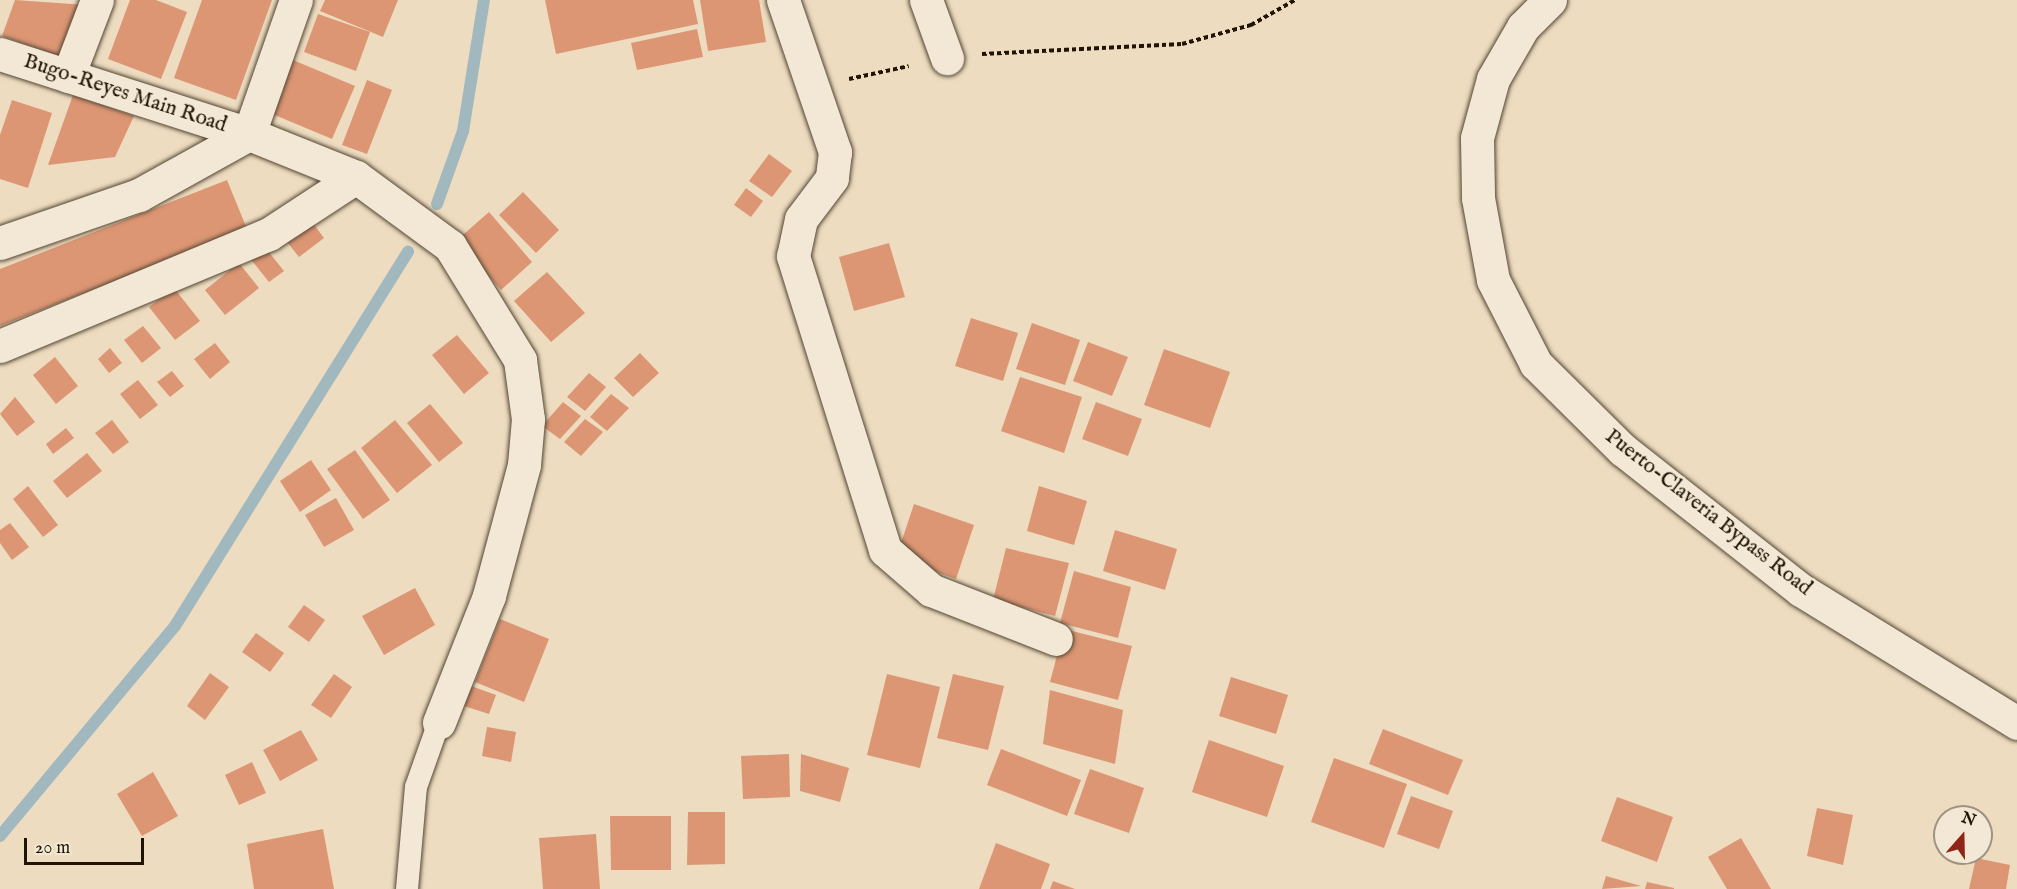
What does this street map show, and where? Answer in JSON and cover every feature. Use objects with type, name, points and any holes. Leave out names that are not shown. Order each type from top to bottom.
[{"type":"street","points":[[68,76],[98,0]]},
{"type":"street","points":[[0,243],[140,195],[249,134],[296,0]]},
{"type":"street","points":[[783,0],[815,86],[836,152],[835,169],[801,219],[793,256],[885,550],[932,590],[1056,639]]},
{"type":"street","points":[[926,0],[946,58]]},
{"type":"street","name":"Puerto-Claveria Bypass Road","points":[[1550,0],[1523,27],[1493,79],[1477,138],[1478,198],[1493,280],[1536,364],[1623,450],[1801,590],[2017,723]]},
{"type":"street","name":"Bugo-Reyes Main Road","points":[[0,54],[249,134],[356,177],[450,246],[520,360],[528,420],[522,477],[489,596],[439,722]]},
{"type":"street","points":[[0,346],[269,234],[356,177]]},
{"type":"lane","points":[[407,889],[416,787],[439,722]]},
{"type":"path","points":[[815,86],[946,58],[1019,49],[1182,44],[1251,25],[1295,0]]},
{"type":"building","points":[[15,0],[86,5],[66,59],[2,36]]},
{"type":"building","points":[[130,0],[156,0],[187,12],[161,79],[108,59]]},
{"type":"building","points":[[202,0],[272,0],[236,100],[174,78]]},
{"type":"building","points":[[325,0],[398,0],[383,37],[320,11]]},
{"type":"building","points":[[545,0],[693,0],[698,24],[556,54]]},
{"type":"building","points":[[700,0],[759,0],[766,42],[708,51]]},
{"type":"building","points":[[318,14],[370,32],[356,71],[304,52]]},
{"type":"building","points":[[697,29],[703,57],[637,70],[631,43]]},
{"type":"building","points":[[293,60],[355,86],[332,139],[270,113]]},
{"type":"building","points":[[367,80],[392,90],[367,154],[342,145]]},
{"type":"building","points":[[73,95],[134,116],[115,157],[48,165]]},
{"type":"building","points":[[12,100],[52,113],[28,188],[0,179],[0,135]]},
{"type":"building","points":[[769,154],[792,171],[772,197],[749,181]]},
{"type":"building","points":[[227,180],[247,229],[0,326],[0,269]]},
{"type":"building","points":[[746,188],[763,201],[751,217],[734,205]]},
{"type":"building","points":[[523,192],[559,230],[536,253],[499,215]]},
{"type":"building","points":[[489,212],[532,262],[501,290],[457,240]]},
{"type":"building","points":[[309,218],[324,238],[299,257],[284,238]]},
{"type":"building","points":[[889,243],[905,297],[854,311],[839,257]]},
{"type":"building","points":[[264,246],[284,271],[269,282],[249,257]]},
{"type":"building","points":[[239,263],[259,288],[225,315],[205,290]]},
{"type":"building","points":[[547,272],[585,313],[551,342],[514,301]]},
{"type":"building","points":[[174,288],[200,321],[175,340],[149,307]]},
{"type":"building","points":[[971,318],[1018,333],[1003,381],[955,366]]},
{"type":"building","points":[[1032,323],[1080,340],[1065,385],[1016,369]]},
{"type":"building","points":[[143,326],[161,348],[142,363],[124,340]]},
{"type":"building","points":[[457,335],[489,373],[464,394],[432,355]]},
{"type":"building","points":[[1088,342],[1128,357],[1112,396],[1073,381]]},
{"type":"building","points":[[215,343],[230,362],[210,379],[194,359]]},
{"type":"building","points":[[110,348],[122,363],[109,373],[98,359]]},
{"type":"building","points":[[1164,349],[1230,372],[1210,428],[1144,405]]},
{"type":"building","points":[[640,353],[659,373],[633,397],[614,378]]},
{"type":"building","points":[[55,357],[78,386],[56,404],[33,375]]},
{"type":"building","points":[[172,371],[184,386],[170,397],[157,382]]},
{"type":"building","points":[[589,373],[606,387],[585,411],[567,397]]},
{"type":"building","points":[[1020,377],[1082,397],[1064,453],[1001,431]]},
{"type":"building","points":[[138,380],[158,405],[140,419],[120,394]]},
{"type":"building","points":[[611,394],[629,408],[607,431],[590,417]]},
{"type":"building","points":[[15,397],[35,422],[17,436],[0,414]]},
{"type":"building","points":[[563,402],[581,416],[560,439],[542,426]]},
{"type":"building","points":[[1096,402],[1142,419],[1128,456],[1082,439]]},
{"type":"building","points":[[430,404],[463,443],[439,462],[407,423]]},
{"type":"building","points":[[585,419],[603,432],[581,456],[564,442]]},
{"type":"building","points":[[112,420],[129,442],[113,454],[95,433]]},
{"type":"building","points":[[395,420],[432,465],[397,493],[361,448]]},
{"type":"building","points":[[66,428],[74,438],[53,454],[46,444]]},
{"type":"building","points":[[355,450],[390,500],[363,519],[327,469]]},
{"type":"building","points":[[87,453],[102,471],[67,498],[53,481]]},
{"type":"building","points":[[311,460],[331,490],[300,512],[280,481]]},
{"type":"building","points":[[28,486],[58,525],[43,537],[13,499]]},
{"type":"building","points":[[1039,486],[1087,501],[1074,545],[1027,531]]},
{"type":"building","points":[[336,498],[354,530],[324,547],[305,515]]},
{"type":"building","points":[[914,504],[974,525],[956,579],[896,558]]},
{"type":"building","points":[[10,523],[29,547],[12,560],[0,543],[0,530]]},
{"type":"building","points":[[1115,530],[1177,549],[1165,590],[1103,571]]},
{"type":"building","points":[[1006,548],[1069,563],[1055,616],[993,600]]},
{"type":"building","points":[[1074,571],[1131,587],[1118,638],[1060,623]]},
{"type":"building","points":[[415,588],[435,625],[384,655],[362,616]]},
{"type":"building","points":[[304,605],[325,620],[309,642],[288,627]]},
{"type":"building","points":[[500,619],[549,639],[524,702],[475,682]]},
{"type":"building","points":[[1064,629],[1132,646],[1118,700],[1050,682]]},
{"type":"building","points":[[256,633],[284,653],[270,672],[242,652]]},
{"type":"building","points":[[210,673],[229,687],[205,720],[187,706]]},
{"type":"building","points":[[334,674],[352,687],[331,718],[311,705]]},
{"type":"building","points":[[887,674],[940,687],[920,768],[867,755]]},
{"type":"building","points":[[953,674],[1004,686],[988,750],[937,738]]},
{"type":"building","points":[[1231,677],[1288,695],[1276,734],[1219,716]]},
{"type":"building","points":[[471,686],[496,695],[489,714],[464,706]]},
{"type":"building","points":[[1050,690],[1123,710],[1115,764],[1043,744]]},
{"type":"building","points":[[487,727],[516,732],[511,762],[482,756]]},
{"type":"building","points":[[1383,729],[1463,760],[1448,795],[1369,764]]},
{"type":"building","points":[[301,730],[318,760],[280,781],[263,750]]},
{"type":"building","points":[[1209,740],[1284,766],[1267,817],[1192,792]]},
{"type":"building","points":[[1001,749],[1081,780],[1067,816],[987,785]]},
{"type":"building","points":[[789,754],[790,797],[743,799],[741,756]]},
{"type":"building","points":[[801,754],[849,768],[840,802],[800,791]]},
{"type":"building","points":[[1334,758],[1407,784],[1384,848],[1311,822]]},
{"type":"building","points":[[252,762],[266,793],[239,805],[225,775]]},
{"type":"building","points":[[1090,769],[1144,788],[1129,833],[1074,814]]},
{"type":"building","points":[[153,772],[178,816],[142,836],[117,794]]},
{"type":"building","points":[[1411,796],[1453,811],[1439,849],[1397,834]]},
{"type":"building","points":[[1617,797],[1673,817],[1657,862],[1601,841]]},
{"type":"building","points":[[1817,808],[1853,815],[1843,865],[1807,856]]},
{"type":"building","points":[[688,812],[725,812],[725,864],[687,865]]},
{"type":"building","points":[[610,816],[671,816],[671,870],[611,870]]},
{"type":"building","points":[[323,829],[334,889],[254,889],[247,844]]},
{"type":"building","points":[[596,834],[600,889],[543,889],[539,838]]},
{"type":"building","points":[[1741,838],[1771,889],[1727,889],[1708,857]]},
{"type":"building","points":[[996,843],[1050,864],[1041,889],[979,889]]},
{"type":"building","points":[[1993,862],[2010,865],[2006,889],[1969,889],[1974,865],[1993,865]]},
{"type":"building","points":[[1606,876],[1641,886],[1602,889]]},
{"type":"building","points":[[1053,881],[1075,889],[1050,889]]},
{"type":"building","points":[[1647,882],[1674,888],[1674,889],[1645,889]]},
{"type":"waterway","points":[[437,204],[463,131],[484,0]]},
{"type":"waterway","points":[[0,836],[175,626],[408,251]]}]
